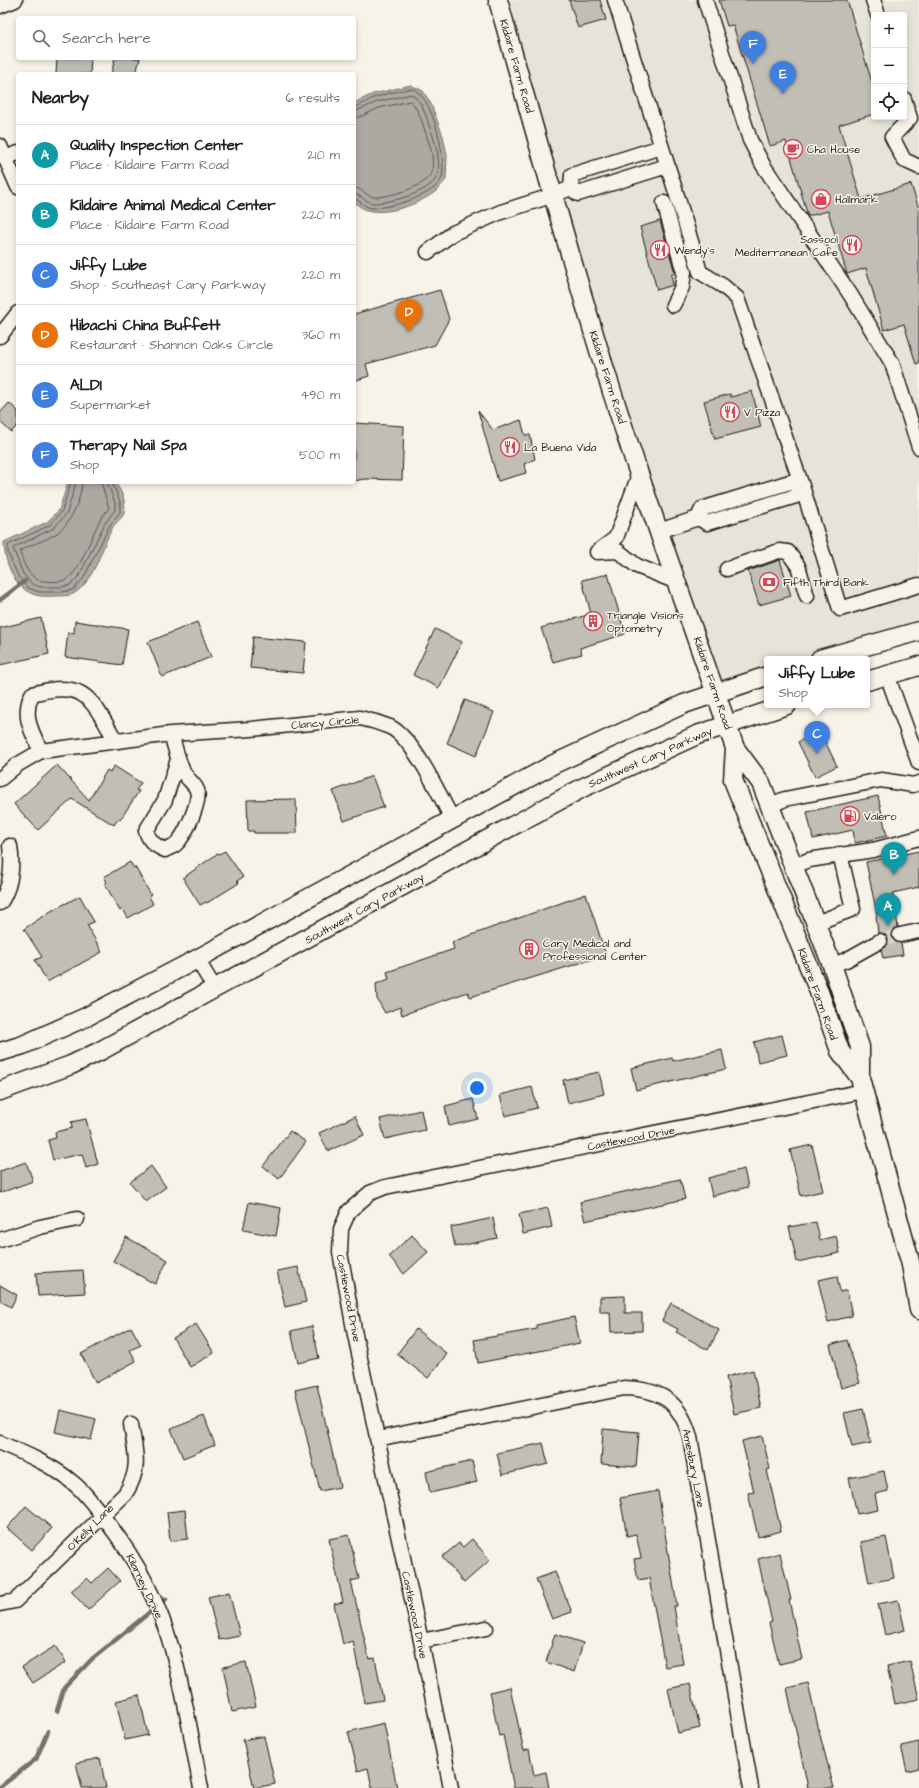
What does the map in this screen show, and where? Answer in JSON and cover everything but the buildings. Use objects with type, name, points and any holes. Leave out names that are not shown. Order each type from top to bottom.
[{"type":"main road","name":"Kildaire Farm Road","points":[[498,0],[594,336],[639,475],[735,748],[761,783],[832,965],[860,1047],[862,1085],[911,1265],[919,1310]]},
{"type":"main road","points":[[831,656],[919,632]]},
{"type":"main road","points":[[870,680],[919,666]]},
{"type":"main road","points":[[0,1052],[23,1045],[86,1017],[197,959],[554,764],[640,724],[715,692],[764,677]]},
{"type":"main road","name":"Southwest Cary Parkway","points":[[0,1091],[71,1065],[100,1051],[215,990],[582,788],[697,735],[778,708]]},
{"type":"main road","name":"Kildaire Farm Road","points":[[735,748],[734,780],[818,989],[840,1051],[862,1085]]},
{"type":"street","points":[[0,6],[15,0]]},
{"type":"street","points":[[615,0],[678,197],[700,272],[723,286],[737,298],[802,486],[840,609],[919,585]]},
{"type":"street","points":[[705,0],[750,140],[763,165],[850,294],[892,363],[919,447]]},
{"type":"street","points":[[874,0],[877,12]]},
{"type":"street","points":[[907,108],[910,118],[892,137],[904,160],[919,167]]},
{"type":"street","points":[[571,188],[572,175],[661,147]]},
{"type":"street","points":[[8,152],[16,180]]},
{"type":"street","points":[[571,188],[578,194],[667,166]]},
{"type":"street","points":[[428,252],[453,233],[501,212],[571,188]]},
{"type":"street","points":[[664,203],[684,272],[682,287],[673,305]]},
{"type":"street","points":[[0,336],[16,315]]},
{"type":"street","points":[[639,475],[616,538],[597,552],[618,551],[637,566],[677,582]]},
{"type":"street","points":[[659,531],[698,518],[702,509],[790,482],[802,486]]},
{"type":"street","points":[[727,569],[779,551],[788,552],[798,566],[807,596]]},
{"type":"street","points":[[887,675],[919,763]]},
{"type":"street","points":[[41,751],[27,717],[27,704],[32,694],[46,690],[65,688],[80,693],[91,700],[116,741]]},
{"type":"street","name":"Clancy Circle","points":[[0,779],[17,765],[41,751],[171,734],[251,729],[360,718],[390,727],[411,747],[452,819]]},
{"type":"street","points":[[171,734],[184,774],[198,791],[198,796],[189,824],[183,834],[176,844],[165,850],[154,846],[149,840],[146,831],[166,800],[178,759]]},
{"type":"street","points":[[769,806],[785,800],[881,780],[913,785],[919,783]]},
{"type":"street","points":[[794,866],[809,860],[873,850],[919,838]]},
{"type":"street","points":[[0,903],[5,895],[10,879],[12,862],[10,846]]},
{"type":"street","points":[[816,923],[854,909],[840,854]]},
{"type":"street","points":[[900,935],[919,931]]},
{"type":"street","points":[[832,965],[846,960],[880,941]]},
{"type":"street","points":[[197,959],[215,990]]},
{"type":"street","name":"Castlewood Drive","points":[[451,1788],[422,1641],[377,1438],[340,1252],[339,1241],[344,1221],[349,1211],[370,1193],[385,1187],[862,1085]]},
{"type":"street","points":[[0,1240],[40,1227],[77,1219]]},
{"type":"street","name":"Amesbury Lane","points":[[377,1438],[624,1388],[641,1389],[656,1393],[675,1407],[687,1428],[690,1437],[751,1788]]},
{"type":"street","name":"O'Kelly Lane","points":[[0,1604],[15,1601],[125,1494],[133,1480],[137,1465],[131,1424]]},
{"type":"street","name":"Kilarney Drive","points":[[0,1443],[54,1469],[72,1481],[93,1502],[130,1556],[160,1614],[172,1648],[201,1788]]},
{"type":"street","points":[[422,1641],[486,1628]]},
{"type":"shaded area","points":[[498,0],[919,0],[919,631],[831,656],[764,656],[764,677],[715,692]]},
{"type":"water","points":[[411,85],[423,91],[431,104],[443,136],[447,155],[446,180],[436,191],[418,202],[394,210],[371,211],[361,208],[356,203],[356,102],[373,94]]},
{"type":"water","points":[[67,484],[116,484],[123,496],[125,504],[122,517],[113,527],[93,571],[82,587],[73,594],[63,596],[36,595],[22,587],[12,574],[6,558],[4,542],[47,522],[59,510]]},
{"type":"waterway","points":[[0,600],[25,581]]},
{"type":"waterway","points":[[163,1602],[166,1599]]},
{"type":"waterway","points":[[57,1711],[64,1688],[92,1659],[150,1612]]},
{"type":"waterway","points":[[0,1787],[36,1759],[48,1731]]},
{"type":"tunnel","points":[[880,941],[900,935]]},
{"type":"place","name":"Therapy Nail Spa","points":[[753,64]]},
{"type":"place","name":"ALDI","points":[[783,94]]},
{"type":"place","name":"Cha House","points":[[793,149]]},
{"type":"place","name":"Hallmark","points":[[821,199]]},
{"type":"place","name":"Sassool Mediterranean Cafe","points":[[852,245]]},
{"type":"place","name":"Wendy's","points":[[660,250]]},
{"type":"place","name":"Hibachi China Buffett","points":[[409,332]]},
{"type":"place","name":"V Pizza","points":[[730,412]]},
{"type":"place","name":"La Buena Vida","points":[[510,447]]},
{"type":"place","name":"Fifth Third Bank","points":[[769,582]]},
{"type":"place","name":"Triangle Visions Optometry","points":[[593,621]]},
{"type":"place","name":"Jiffy Lube","points":[[817,754]]},
{"type":"place","name":"Valero","points":[[850,816]]},
{"type":"place","name":"Kildaire Animal Medical Center","points":[[894,875]]},
{"type":"place","name":"Quality Inspection Center","points":[[888,926]]},
{"type":"place","name":"Cary Medical and Professional Center","points":[[529,949]]}]
